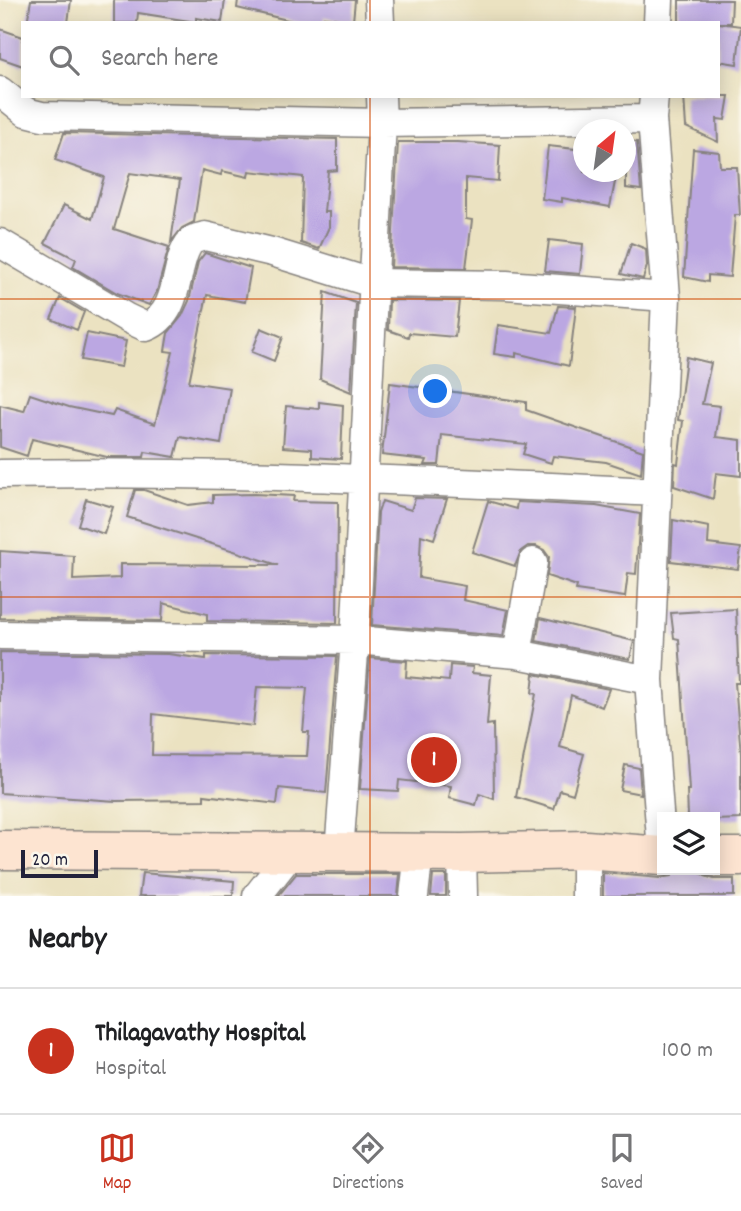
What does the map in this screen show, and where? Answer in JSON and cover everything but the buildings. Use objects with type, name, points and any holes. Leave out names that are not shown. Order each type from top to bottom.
[{"type":"street","points":[[379,0],[380,21]]},
{"type":"street","points":[[658,21],[659,0]]},
{"type":"street","points":[[0,91],[26,112],[42,116],[653,107],[666,297],[649,680],[659,812]]},
{"type":"street","points":[[339,852],[355,640],[382,110]]},
{"type":"street","points":[[0,243],[146,327],[159,322],[169,304],[187,246],[194,239],[205,236],[272,253],[372,284],[506,285],[666,297]]},
{"type":"street","points":[[0,474],[119,472],[657,492]]},
{"type":"street","points":[[517,654],[533,562]]},
{"type":"street","points":[[0,635],[355,640],[517,654],[649,680]]},
{"type":"street","points":[[0,850],[462,853],[586,850],[657,854]]},
{"type":"street","points":[[586,850],[586,896]]},
{"type":"street","points":[[414,896],[419,852]]},
{"type":"street","points":[[257,896],[291,853]]},
{"type":"street","points":[[462,853],[463,896]]},
{"type":"street","points":[[720,857],[741,857]]},
{"type":"place","name":"Thilagavathy Hospital","points":[[434,760]]}]
